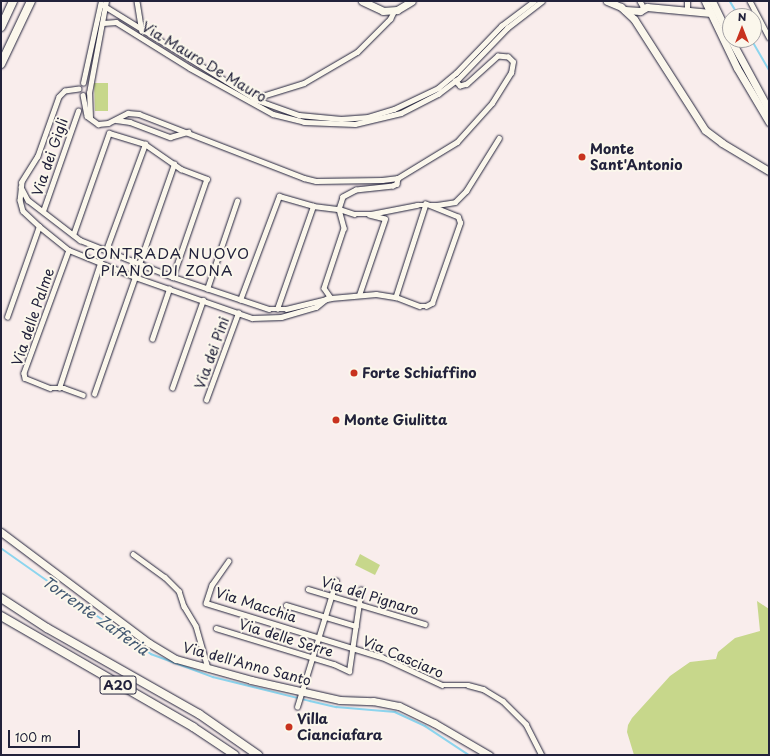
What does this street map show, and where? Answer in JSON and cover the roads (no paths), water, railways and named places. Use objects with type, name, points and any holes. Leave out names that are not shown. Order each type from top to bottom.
[{"type":"highway","points":[[1,27],[13,1]]},
{"type":"highway","points":[[1,64],[31,1]]},
{"type":"highway","name":"A20","points":[[1,598],[47,628],[199,714],[258,755]]},
{"type":"highway","name":"A20","points":[[1,616],[193,727],[235,755]]},
{"type":"street","points":[[137,1],[142,31]]},
{"type":"street","points":[[362,1],[376,9],[394,11]]},
{"type":"street","points":[[251,104],[254,99],[304,83],[357,52],[390,19],[394,11],[412,1]]},
{"type":"street","name":"Via Mauro De Mauro","points":[[103,3],[116,15],[254,99],[283,111],[325,119],[357,118],[394,109],[425,95],[449,80],[501,26],[534,1]]},
{"type":"street","name":"Via Mauro De Mauro","points":[[97,22],[116,22],[251,104],[273,114],[304,122],[355,124],[401,113],[438,94],[455,81],[507,28],[542,1]]},
{"type":"street","points":[[607,1],[625,10],[638,24],[705,130],[722,143],[769,171]]},
{"type":"street","points":[[640,1],[644,8]]},
{"type":"street","points":[[687,1],[688,9]]},
{"type":"street","points":[[750,1],[769,37]]},
{"type":"street","points":[[688,9],[708,2]]},
{"type":"street","points":[[708,2],[711,13],[741,74],[769,122]]},
{"type":"street","points":[[708,2],[722,25]]},
{"type":"street","points":[[103,3],[97,22],[84,84],[79,89],[65,91],[59,97],[38,156],[21,187],[20,200],[23,211],[69,250],[135,277],[238,313],[261,319],[281,317],[316,307],[328,298]]},
{"type":"street","points":[[90,118],[89,93],[103,23],[103,3]]},
{"type":"street","points":[[625,10],[640,11],[644,8],[688,9],[711,13]]},
{"type":"street","points":[[736,48],[769,110]]},
{"type":"street","points":[[79,89],[83,95],[85,112],[90,118],[103,124],[116,120],[124,114],[132,113],[189,132],[272,168],[316,181],[398,178],[457,142],[492,103],[512,73],[513,62],[505,56],[498,56],[467,84],[460,86],[455,81]]},
{"type":"street","points":[[84,84],[90,87]]},
{"type":"street","points":[[83,95],[89,93]]},
{"type":"street","name":"Via dei Gigli","points":[[43,211],[78,111]]},
{"type":"street","points":[[116,120],[130,122],[170,137],[189,132]]},
{"type":"street","points":[[73,235],[109,133],[144,144],[174,164],[207,180],[173,276]]},
{"type":"street","points":[[365,214],[426,204],[438,205],[456,202],[499,138]]},
{"type":"street","points":[[106,250],[144,144]]},
{"type":"street","points":[[139,264],[174,164]]},
{"type":"street","points":[[328,298],[324,288],[344,228],[339,209],[343,197],[356,190],[393,186],[397,184],[398,178]]},
{"type":"street","points":[[21,187],[25,196],[80,240],[207,289],[260,307],[278,309],[328,298],[359,295],[396,297],[419,306],[432,303],[460,224],[458,217],[426,204]]},
{"type":"street","points":[[240,300],[276,200],[279,196],[313,206],[339,209],[344,213],[365,214],[385,219],[359,295]]},
{"type":"street","points":[[207,289],[237,201]]},
{"type":"street","points":[[396,297],[426,204]]},
{"type":"street","points":[[278,309],[313,206]]},
{"type":"street","points":[[7,316],[39,226]]},
{"type":"street","name":"Via delle Palme","points":[[69,250],[24,373],[28,379],[55,389],[59,388],[83,395]]},
{"type":"street","points":[[59,388],[100,263]]},
{"type":"street","points":[[94,394],[135,277]]},
{"type":"street","points":[[152,339],[169,289]]},
{"type":"street","points":[[172,388],[202,300]]},
{"type":"street","name":"Via dei Pini","points":[[206,400],[238,313]]},
{"type":"street","name":"Via dell'Anno Santo","points":[[1,532],[149,643],[176,659],[302,694],[340,700],[373,701],[399,706],[434,723],[489,755]]},
{"type":"street","points":[[133,554],[177,588],[184,606],[196,626],[208,668]]},
{"type":"street","name":"Via Macchia","points":[[230,561],[212,585],[206,603],[320,638]]},
{"type":"street","points":[[298,705],[314,658],[336,581]]},
{"type":"street","name":"Via del Pignaro","points":[[308,589],[425,624]]},
{"type":"street","points":[[354,648],[361,590]]},
{"type":"street","points":[[286,605],[356,626]]},
{"type":"street","name":"Via delle Serre","points":[[216,628],[314,658],[349,671],[354,648]]},
{"type":"street","name":"Via Casciaro","points":[[320,638],[388,659],[442,685],[474,686],[493,693],[526,724],[542,755]]},
{"type":"waterway","points":[[730,1],[734,8]]},
{"type":"waterway","points":[[757,48],[769,70]]},
{"type":"waterway","name":"Torrente Zafferia","points":[[1,548],[151,654],[213,677],[310,701],[336,707],[395,712],[425,726],[469,755]]},
{"type":"place","name":"Monte Sant'Antonio","points":[[582,157]]},
{"type":"place","name":"Forte Schiaffino","points":[[354,373]]},
{"type":"place","name":"Monte Giulitta","points":[[336,420]]},
{"type":"place","name":"Villa Cianciafara","points":[[289,727]]},
{"type":"district","name":"CONTRADA NUOVO PIANO DI ZONA","points":[[167,260]]}]
